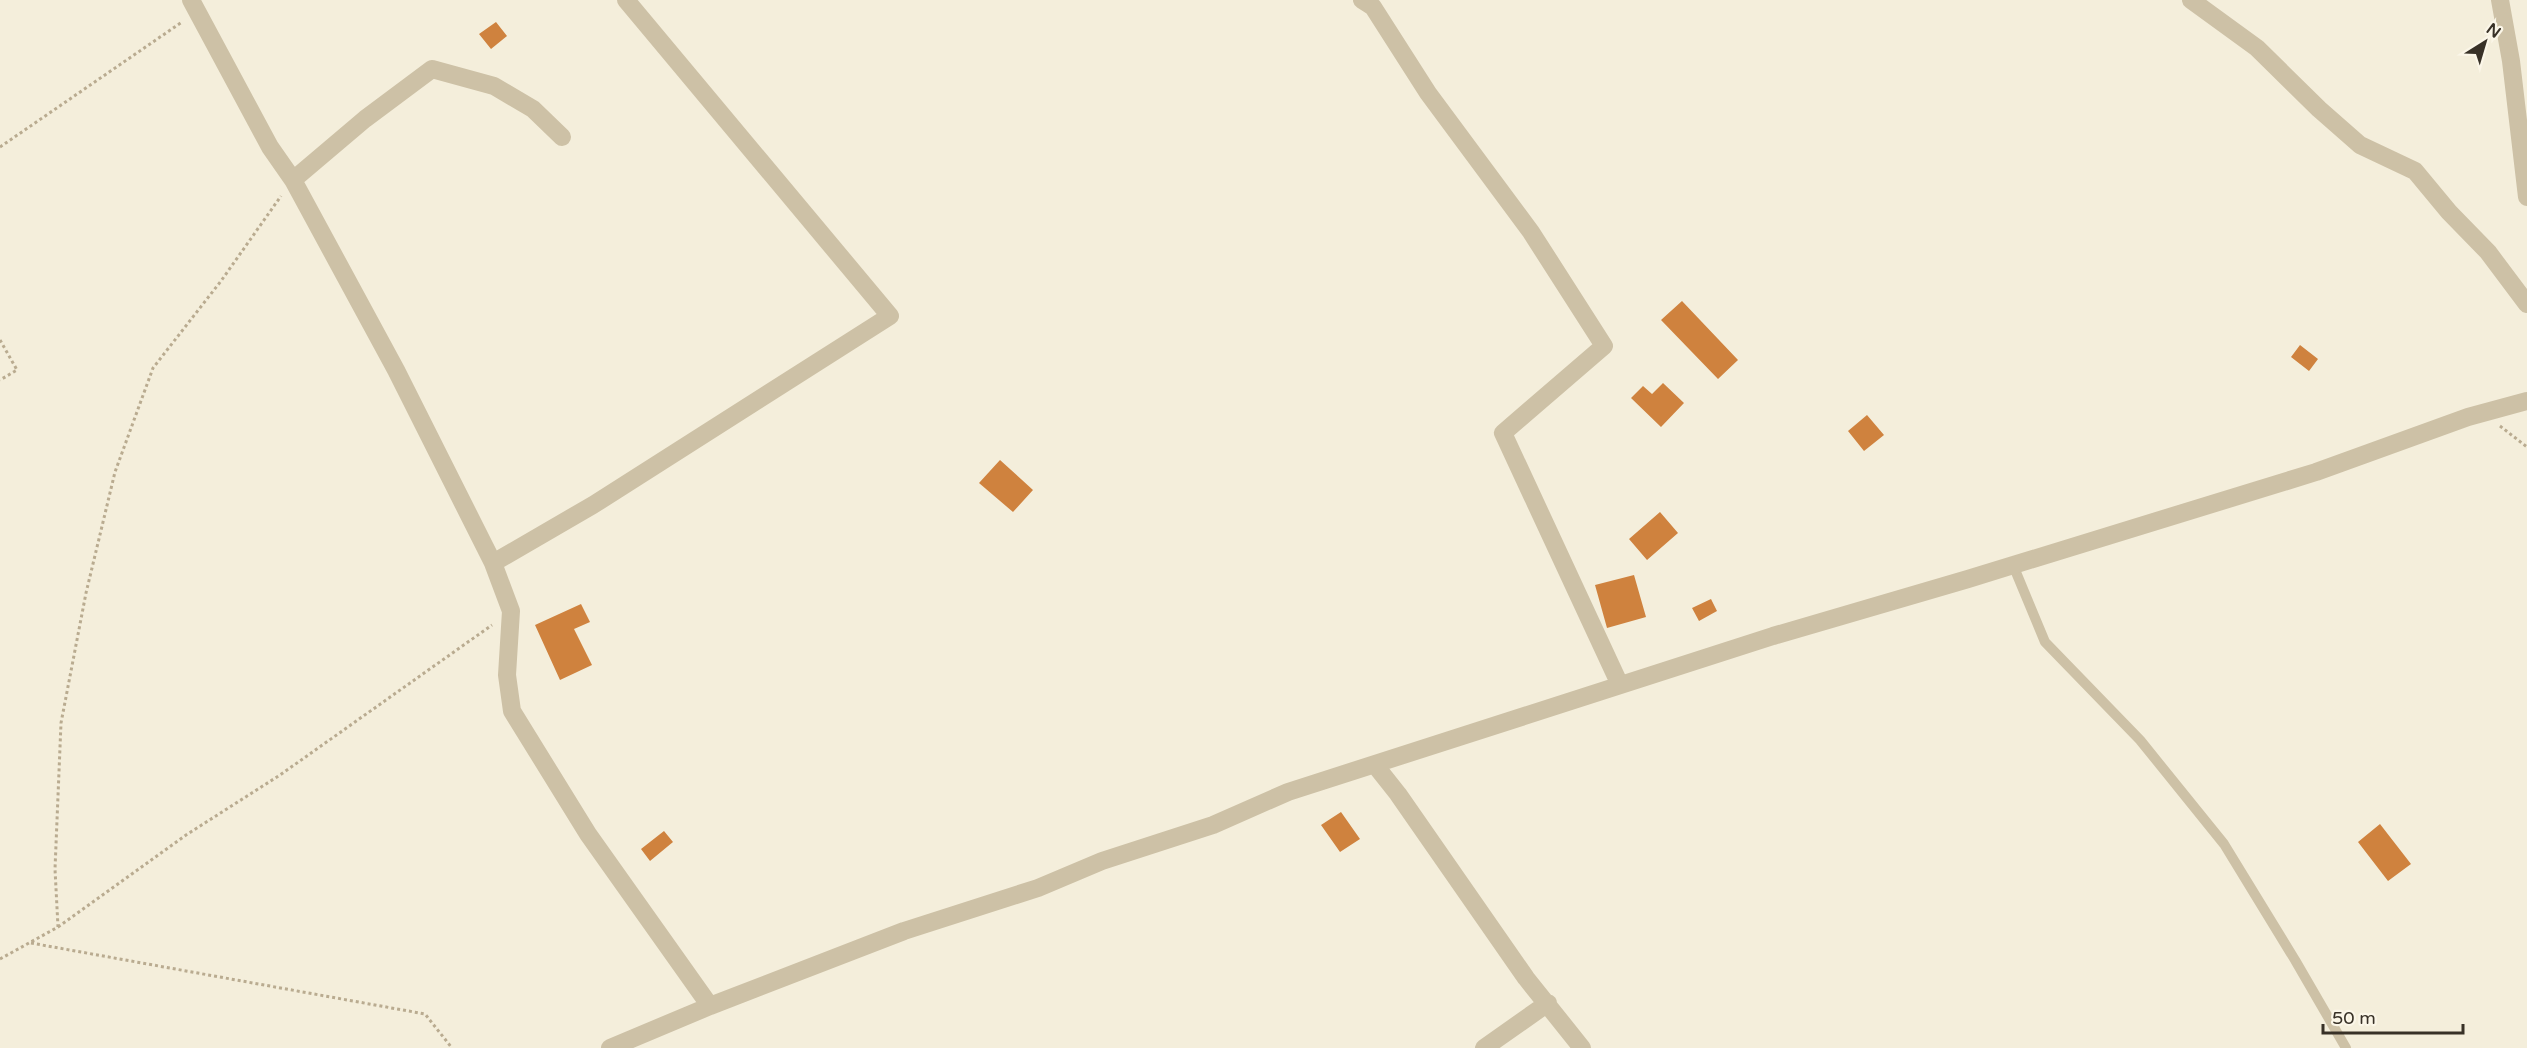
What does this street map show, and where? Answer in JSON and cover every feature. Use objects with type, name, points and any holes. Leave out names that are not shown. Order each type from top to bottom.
[{"type":"street","points":[[493,563],[593,505],[890,316],[626,0]]},
{"type":"street","points":[[1362,0],[1373,7],[1428,93],[1531,232],[1604,346],[1503,433],[1620,685]]},
{"type":"street","points":[[2191,0],[2257,48],[2319,109],[2360,145],[2415,171],[2449,212],[2488,252],[2527,303]]},
{"type":"street","points":[[2500,0],[2511,61],[2527,198]]},
{"type":"street","points":[[194,6],[270,147],[293,180],[396,370],[493,563],[511,611],[507,675],[512,711],[588,834],[710,1006]]},
{"type":"street","points":[[293,180],[365,119],[432,69],[494,86],[533,109],[562,137]]},
{"type":"street","points":[[610,1048],[710,1006],[904,931],[1038,888],[1102,861],[1213,825],[1288,792],[1773,636],[2316,472],[2484,413],[2527,401]]},
{"type":"street","points":[[1375,765],[1526,978],[1582,1048]]},
{"type":"street","points":[[1484,1048],[1548,1003]]},
{"type":"lane","points":[[2013,565],[2045,642],[2140,740],[2224,844],[2346,1048]]},
{"type":"path","points":[[0,147],[194,6]]},
{"type":"path","points":[[58,927],[55,869],[61,723],[86,593],[116,472],[153,368],[221,281],[293,180]]},
{"type":"path","points":[[0,340],[17,370],[0,380]]},
{"type":"path","points":[[2484,413],[2527,447]]},
{"type":"path","points":[[0,959],[58,927],[186,835],[280,775],[511,611]]},
{"type":"path","points":[[29,943],[425,1014],[452,1048]]},
{"type":"building","points":[[496,22],[507,36],[491,49],[479,34]]},
{"type":"building","points":[[1682,301],[1738,360],[1718,379],[1661,320]]},
{"type":"building","points":[[2300,345],[2318,359],[2309,371],[2291,357]]},
{"type":"building","points":[[1663,383],[1684,403],[1661,427],[1631,398],[1643,386],[1652,394]]},
{"type":"building","points":[[1867,415],[1884,435],[1864,451],[1848,431]]},
{"type":"building","points":[[1000,460],[1033,490],[1013,512],[979,483]]},
{"type":"building","points":[[1660,512],[1678,533],[1647,560],[1629,539]]},
{"type":"building","points":[[1634,575],[1646,617],[1607,628],[1595,585]]},
{"type":"building","points":[[1711,599],[1717,611],[1699,621],[1692,608]]},
{"type":"building","points":[[581,604],[590,622],[574,629],[592,665],[560,680],[535,625]]},
{"type":"building","points":[[1341,812],[1360,839],[1340,852],[1321,825]]},
{"type":"building","points":[[2380,824],[2411,864],[2388,881],[2358,842]]},
{"type":"building","points":[[664,831],[673,842],[650,861],[641,849]]}]
